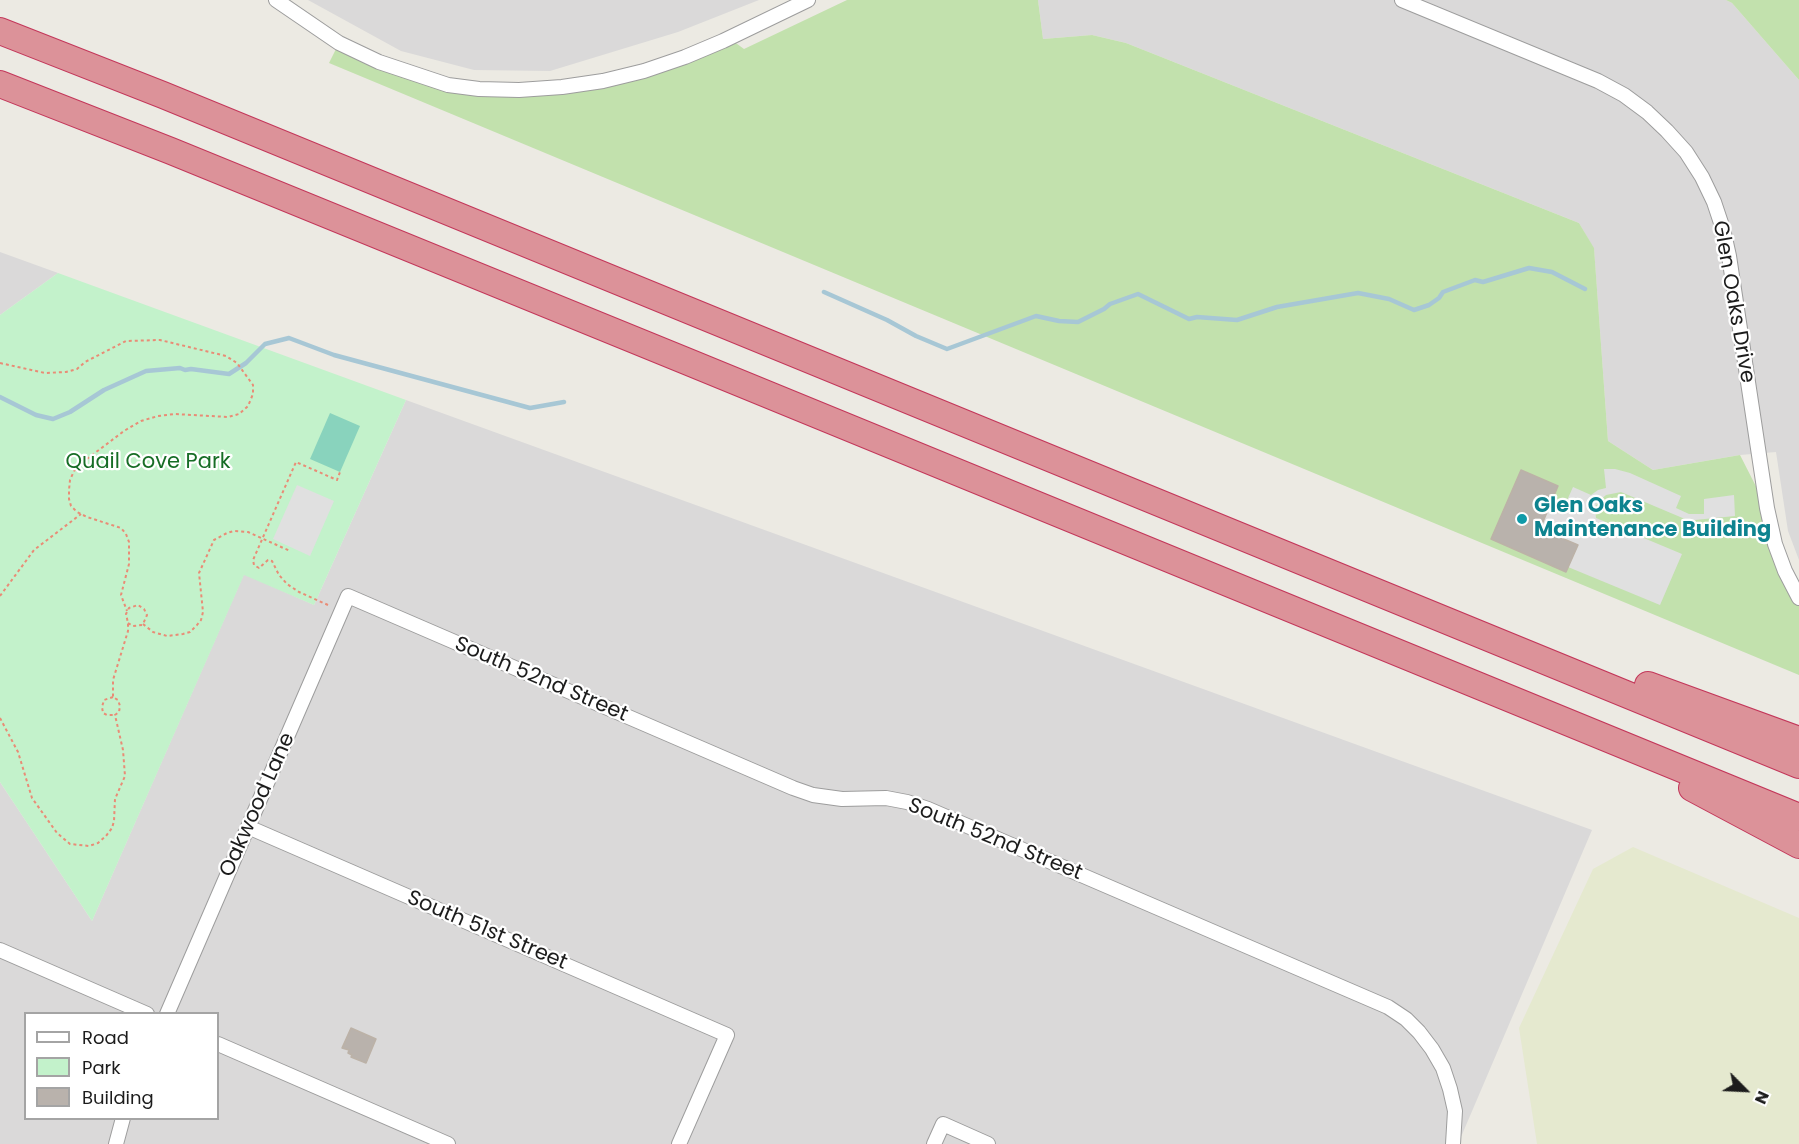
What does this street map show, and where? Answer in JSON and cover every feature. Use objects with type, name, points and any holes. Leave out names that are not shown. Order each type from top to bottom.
[{"type":"highway","points":[[0,31],[163,95],[1799,765]]},
{"type":"highway","points":[[0,84],[215,169],[1799,817]]},
{"type":"highway","points":[[1571,671],[1647,685],[1799,740]]},
{"type":"highway","points":[[1556,717],[1799,845]]},
{"type":"street","points":[[276,0],[339,43],[400,69],[448,85],[479,89],[519,90],[603,81],[644,71],[723,41],[808,0]]},
{"type":"street","name":"Glen Oaks Drive","points":[[1401,0],[1598,81],[1624,95],[1647,112],[1686,152],[1702,177],[1724,229],[1767,508],[1775,544],[1785,571],[1799,598]]},
{"type":"street","name":"Oakwood Lane","points":[[168,1012],[348,596]]},
{"type":"street","name":"South 52nd Street","points":[[348,596],[793,788],[813,795],[842,799],[886,798],[928,809],[1388,1007],[1406,1019],[1419,1032],[1443,1068],[1455,1111],[1453,1144]]},
{"type":"street","name":"South 51st Street","points":[[248,827],[727,1035],[679,1144]]},
{"type":"street","points":[[0,950],[142,1012]]},
{"type":"street","points":[[219,1044],[448,1144]]},
{"type":"street","points":[[116,1144],[123,1120]]},
{"type":"street","points":[[934,1144],[943,1124],[988,1144]]},
{"type":"path","points":[[0,363],[35,372],[66,372],[77,369],[85,362],[126,341],[160,340],[226,356],[237,363],[253,385],[253,394],[248,406],[239,414],[228,417],[175,414],[141,421],[124,430],[74,471],[69,490],[71,506],[81,514],[121,528],[129,542],[129,564],[121,595],[129,623],[113,680],[113,698]]},
{"type":"path","points":[[331,606],[287,584],[272,561],[268,560],[259,568],[254,565],[253,560],[296,462],[337,480],[340,472]]},
{"type":"path","points":[[0,596],[34,550],[81,514]]},
{"type":"path","points":[[143,624],[159,635],[175,635],[190,632],[201,620],[203,612],[199,573],[214,540],[234,531],[248,532],[290,551]]},
{"type":"path","points":[[127,611],[138,605],[144,609],[147,615],[143,624]]},
{"type":"path","points":[[129,623],[133,626],[143,624]]},
{"type":"path","points":[[113,698],[118,700],[119,712],[115,715],[107,715],[103,712],[102,707],[104,700],[113,698]]},
{"type":"path","points":[[0,718],[18,752],[32,798],[44,817],[70,844],[89,846],[98,843],[112,828],[115,799],[125,776],[123,750],[115,715]]},
{"type":"shaded area","points":[[308,0],[759,0],[678,32],[550,71],[474,70],[401,51]]},
{"type":"shaded area","points":[[1038,0],[1726,0],[1732,3],[1799,80],[1799,560],[1788,531],[1776,452],[1740,455],[1653,470],[1608,441],[1594,249],[1579,223],[1126,43],[1092,35],[1043,39]]},
{"type":"shaded area","points":[[0,252],[58,273],[0,315]]},
{"type":"shaded area","points":[[406,400],[1592,830],[1458,1144],[0,1144],[0,782],[92,921],[244,574],[314,605]]},
{"type":"shaded area","points":[[1604,469],[1630,473],[1681,496],[1676,508],[1689,514],[1704,514],[1704,499],[1734,495],[1735,516],[1695,520],[1685,519],[1621,492],[1606,495],[1598,502],[1595,508],[1596,518],[1682,554],[1660,605],[1568,567],[1577,545],[1540,529],[1548,509],[1561,514],[1573,487],[1591,495],[1606,488]]},
{"type":"shaded area","points":[[297,485],[334,501],[310,556],[273,539]]},
{"type":"green space","points":[[847,0],[1038,0],[1043,39],[1092,35],[1126,43],[1579,223],[1594,248],[1608,441],[1653,470],[1740,455],[1767,508],[1799,598],[1799,675],[329,63],[339,43],[479,89],[603,81],[729,38],[744,49]]},
{"type":"green space","points":[[1726,0],[1799,0],[1799,80],[1732,3]]},
{"type":"green space","name":"Quail Cove Park","points":[[58,273],[406,400],[314,605],[244,575],[92,921],[0,782],[0,315]]},
{"type":"green space","points":[[330,413],[360,426],[340,472],[310,459]]},
{"type":"green space","points":[[1633,847],[1799,918],[1799,1144],[1537,1144],[1519,1028],[1593,869]]},
{"type":"building","name":"Glen Oaks Maintenance Building","points":[[1521,470],[1558,486],[1540,529],[1578,545],[1566,572],[1491,539]]},
{"type":"building","points":[[351,1028],[376,1039],[366,1063],[351,1057],[349,1050],[342,1048]]},
{"type":"waterway","points":[[824,292],[947,349],[1036,316],[1078,322],[1110,304],[1138,294],[1189,319],[1197,317],[1237,320],[1277,307],[1358,293],[1389,299],[1414,310],[1429,305],[1443,292],[1475,280],[1483,282],[1529,268],[1552,272],[1585,289]]},
{"type":"waterway","points":[[0,397],[36,415],[53,419],[70,412],[104,390],[146,371],[180,368],[229,374],[246,363],[265,344],[289,338],[334,355],[530,408],[564,402]]},
{"type":"place","name":"Glen Oaks Maintenance Building","points":[[1522,519]]}]
